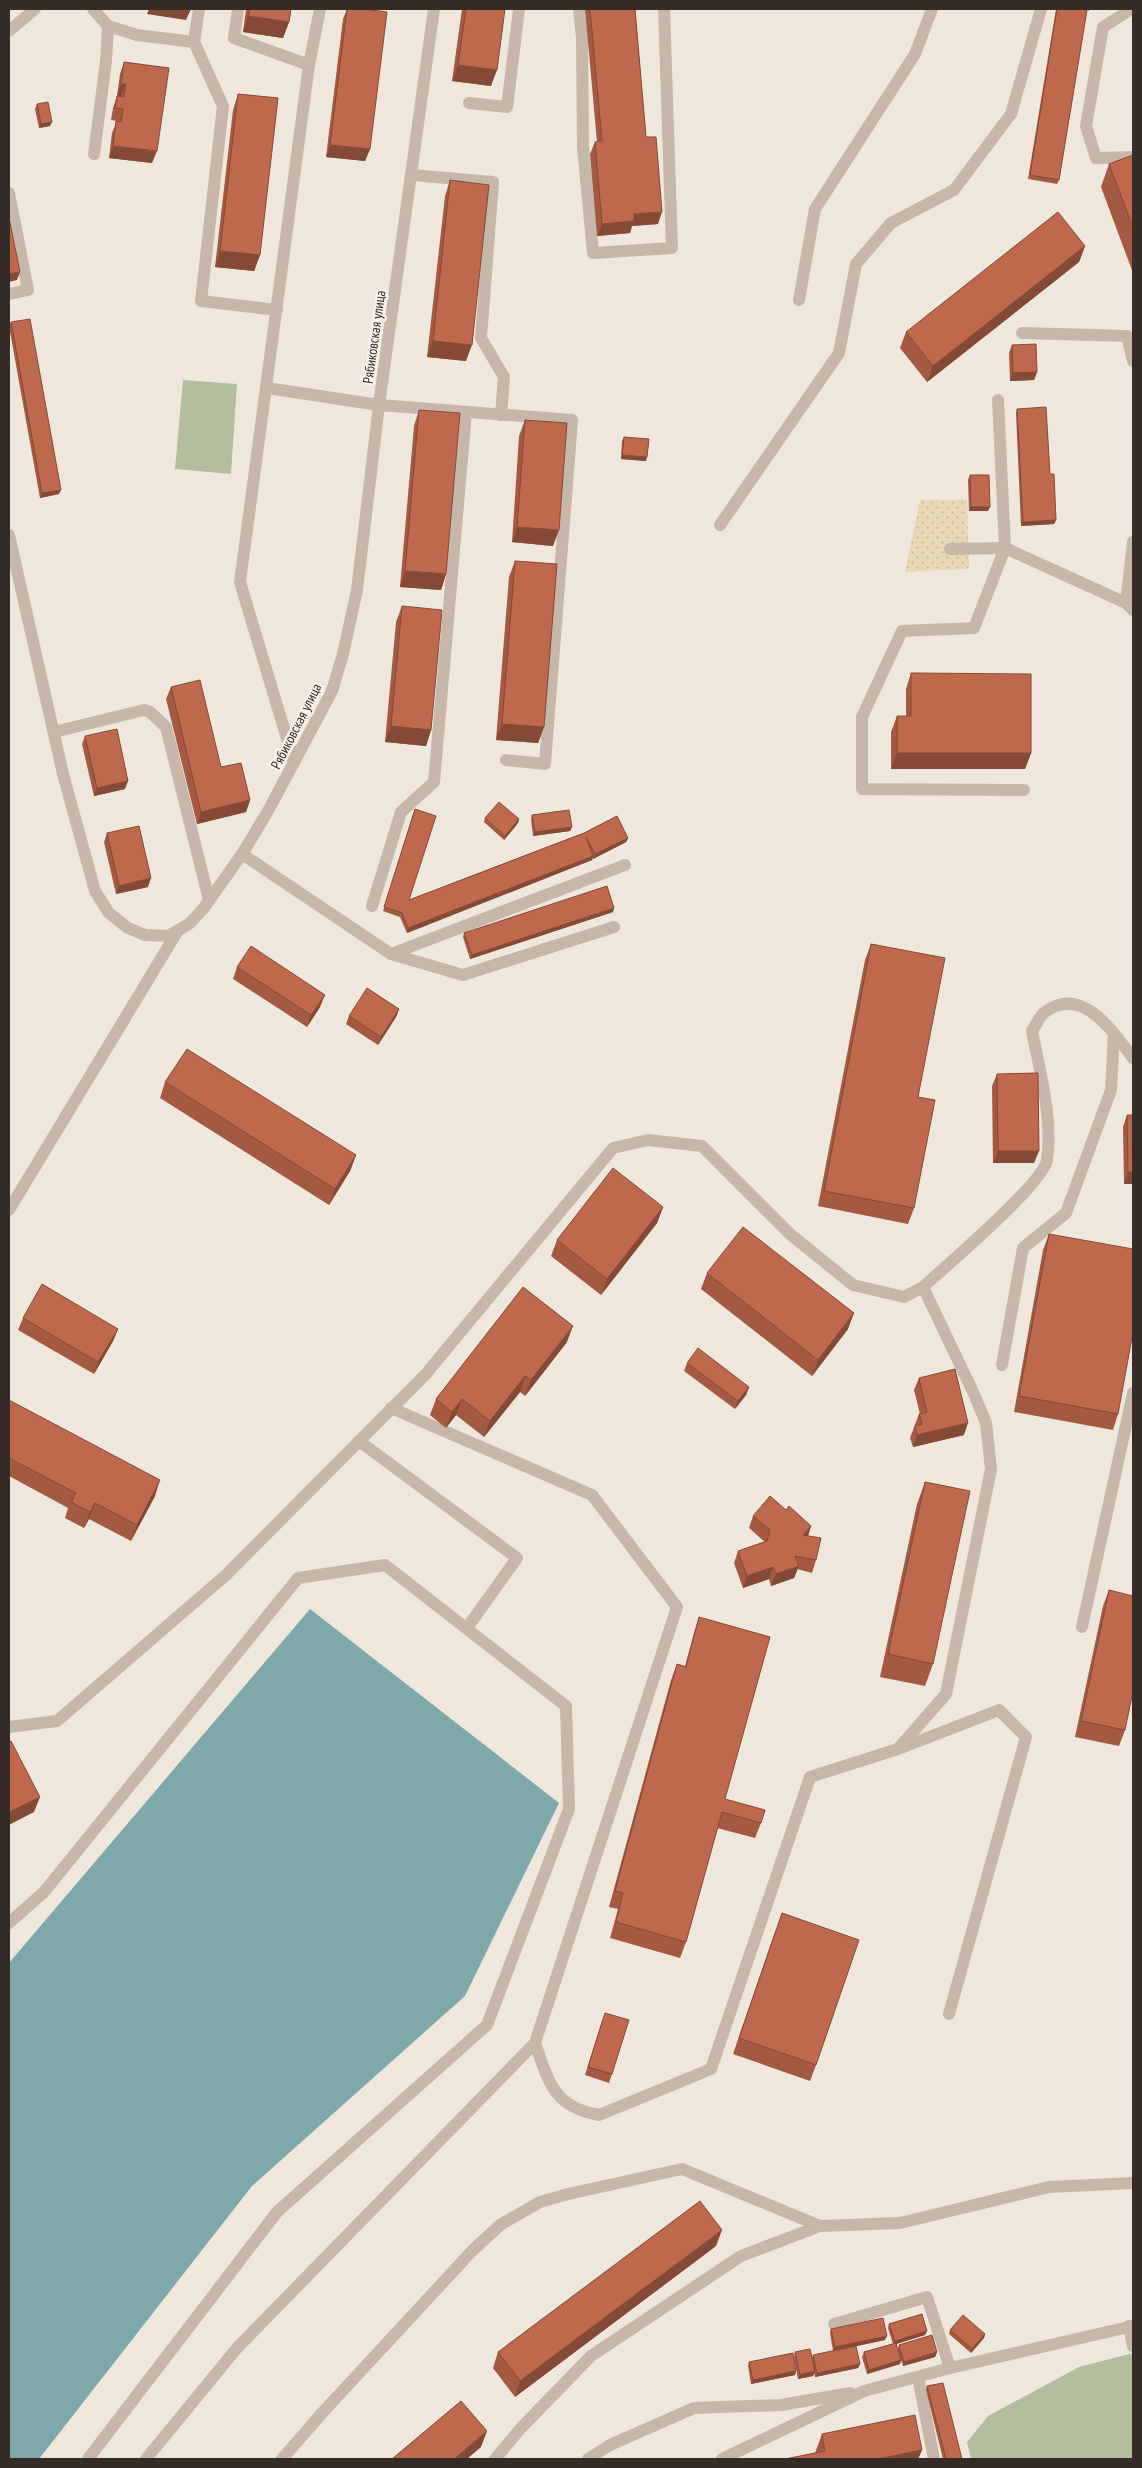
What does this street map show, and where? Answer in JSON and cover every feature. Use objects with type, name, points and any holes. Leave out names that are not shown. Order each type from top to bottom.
[{"type":"street","points":[[9,31],[35,9]]},
{"type":"street","points":[[93,9],[108,26],[137,35],[194,42]]},
{"type":"street","points":[[199,9],[194,42],[223,106],[201,301],[277,310]]},
{"type":"street","points":[[238,9],[234,38],[309,65]]},
{"type":"street","points":[[294,762],[240,582],[309,65],[320,9]]},
{"type":"street","name":"Рябиковская улица","points":[[9,535],[54,732],[95,892],[109,913],[128,928],[145,935],[168,936],[189,924],[242,854],[332,691],[343,654],[357,590],[379,405],[434,9]]},
{"type":"street","points":[[469,103],[507,108],[519,9]]},
{"type":"street","points":[[579,9],[582,38],[582,147],[593,253],[672,248],[664,9]]},
{"type":"street","points":[[799,300],[815,209],[915,54],[932,9]]},
{"type":"street","points":[[720,525],[839,352],[856,264],[892,223],[954,190],[1010,114],[1042,9]]},
{"type":"street","points":[[1131,10],[1103,27],[1086,126],[1096,158],[1133,158]]},
{"type":"street","points":[[94,154],[106,61],[108,26]]},
{"type":"street","points":[[412,175],[493,182],[481,338],[504,377],[501,415]]},
{"type":"street","points":[[9,193],[28,290],[9,294]]},
{"type":"street","points":[[1022,333],[1127,336],[1133,361]]},
{"type":"street","points":[[267,388],[379,405],[572,420],[545,764],[506,760]]},
{"type":"street","points":[[998,400],[1005,548],[974,628],[902,631],[862,717],[862,789],[1024,790]]},
{"type":"street","points":[[372,906],[401,812],[434,782],[466,412]]},
{"type":"street","points":[[950,549],[1005,548],[1130,606],[1133,542]]},
{"type":"street","points":[[54,732],[144,710],[150,712],[166,726],[209,900]]},
{"type":"street","points":[[242,854],[391,954],[463,975],[614,927]]},
{"type":"street","points":[[391,954],[625,864]]},
{"type":"street","points":[[9,1210],[178,931]]},
{"type":"street","points":[[9,1727],[57,1721],[226,1574],[425,1375],[614,1148],[648,1140],[702,1146],[790,1234],[853,1285],[904,1297],[923,1287],[1024,1195],[1048,1162],[1047,1106],[1032,1032],[1044,1012],[1065,1002],[1089,1008],[1114,1034],[1133,1058]]},
{"type":"street","points":[[1002,1365],[1023,1248],[1066,1213],[1111,1090],[1114,1034]]},
{"type":"street","points":[[898,1749],[946,1694],[991,1469],[986,1423],[923,1287]]},
{"type":"street","points":[[1082,1627],[1133,1393]]},
{"type":"street","points":[[146,2459],[237,2348],[535,2043],[677,1607],[592,1496],[391,1408]]},
{"type":"street","points":[[359,1441],[516,1558],[467,1628]]},
{"type":"street","points":[[9,1923],[44,1892],[298,1578],[385,1565],[566,1706],[569,1809],[487,2025],[277,2212],[88,2459]]},
{"type":"street","points":[[535,2043],[550,2084],[564,2103],[580,2112],[599,2115],[711,2069],[810,1778],[898,1749],[999,1710],[1026,1738],[949,2014]]},
{"type":"street","points":[[282,2459],[472,2251],[500,2225],[540,2202],[682,2169],[820,2226]]},
{"type":"street","points":[[496,2459],[522,2428],[591,2356],[741,2256],[820,2226],[900,2223],[1049,2187],[1133,2182]]},
{"type":"street","points":[[834,2324],[927,2297],[950,2368]]},
{"type":"street","points":[[588,2459],[610,2445],[694,2408],[781,2405],[864,2391],[950,2368],[1131,2326],[1133,2346]]},
{"type":"street","points":[[918,2378],[934,2459]]},
{"type":"street","points":[[722,2459],[864,2391]]},
{"type":"sand","points":[[920,500],[967,500],[969,569],[905,572]]},
{"type":"green space","points":[[183,380],[237,384],[231,474],[175,469]]},
{"type":"green space","points":[[1133,2353],[1133,2459],[971,2459],[967,2442],[988,2416],[1079,2367]]},
{"type":"water","points":[[310,1609],[559,1803],[465,1996],[252,2186],[39,2459],[9,2459],[9,1963]]},
{"type":"building","points":[[250,9],[291,9],[289,22],[248,16]]},
{"type":"building","points":[[347,9],[387,12],[370,149],[330,145]]},
{"type":"building","points":[[466,9],[505,9],[497,70],[458,65]]},
{"type":"building","points":[[590,9],[635,9],[646,137],[656,137],[662,212],[634,214],[634,221],[602,224],[595,142],[602,141]]},
{"type":"building","points":[[1057,9],[1087,10],[1059,180],[1030,175]]},
{"type":"building","points":[[124,62],[169,68],[157,151],[113,146],[116,121],[121,122],[123,109],[115,108],[117,96],[124,97],[126,84],[121,84]]},
{"type":"building","points":[[238,94],[278,98],[260,255],[220,251]]},
{"type":"building","points":[[48,102],[52,122],[41,124],[37,104]]},
{"type":"building","points":[[1133,155],[1133,228],[1109,164]]},
{"type":"building","points":[[450,180],[489,185],[472,345],[433,341]]},
{"type":"building","points":[[1058,212],[1085,246],[933,366],[906,332]]},
{"type":"building","points":[[9,218],[20,272],[9,274]]},
{"type":"building","points":[[30,319],[61,490],[42,493],[11,322]]},
{"type":"building","points":[[1036,344],[1037,372],[1013,373],[1012,345]]},
{"type":"building","points":[[1046,407],[1050,474],[1054,474],[1056,520],[1023,522],[1017,409]]},
{"type":"building","points":[[419,410],[460,413],[446,574],[405,571]]},
{"type":"building","points":[[525,420],[567,423],[559,530],[517,527]]},
{"type":"building","points":[[624,437],[649,439],[647,457],[622,455]]},
{"type":"building","points":[[970,475],[989,475],[990,507],[971,507]]},
{"type":"building","points":[[515,561],[557,564],[544,727],[502,724]]},
{"type":"building","points":[[402,606],[442,610],[431,730],[391,726]]},
{"type":"building","points":[[911,673],[1031,674],[1031,753],[897,753],[897,716],[911,716]]},
{"type":"building","points":[[200,680],[221,767],[241,763],[250,800],[201,812],[171,687]]},
{"type":"building","points":[[117,729],[128,781],[97,788],[85,736]]},
{"type":"building","points":[[499,802],[519,819],[505,836],[485,818]]},
{"type":"building","points":[[415,809],[436,816],[409,900],[584,833],[617,816],[628,838],[595,854],[586,837],[593,856],[408,928],[402,913],[384,907]]},
{"type":"building","points":[[569,810],[572,827],[535,832],[532,815]]},
{"type":"building","points":[[139,826],[151,878],[119,886],[107,833]]},
{"type":"building","points":[[607,886],[614,908],[472,955],[464,933]]},
{"type":"building","points":[[871,944],[945,958],[918,1097],[935,1100],[914,1208],[824,1191]]},
{"type":"building","points":[[251,946],[325,995],[311,1015],[237,967]]},
{"type":"building","points":[[367,988],[399,1009],[381,1037],[349,1016]]},
{"type":"building","points":[[187,1049],[356,1155],[335,1189],[165,1082]]},
{"type":"building","points":[[1038,1073],[1039,1151],[998,1151],[997,1074]]},
{"type":"building","points":[[1127,1115],[1133,1115],[1133,1172],[1128,1172]]},
{"type":"building","points":[[613,1168],[663,1207],[607,1279],[557,1240]]},
{"type":"building","points":[[743,1227],[854,1313],[818,1360],[707,1273]]},
{"type":"building","points":[[1049,1234],[1133,1249],[1133,1332],[1118,1414],[1019,1396]]},
{"type":"building","points":[[42,1284],[118,1329],[98,1362],[23,1318]]},
{"type":"building","points":[[523,1287],[573,1326],[531,1380],[525,1376],[490,1421],[462,1399],[452,1412],[436,1399]]},
{"type":"building","points":[[698,1348],[749,1387],[738,1401],[687,1363]]},
{"type":"building","points":[[955,1369],[968,1423],[917,1435],[915,1426],[922,1424],[919,1414],[927,1412],[919,1378]]},
{"type":"building","points":[[9,1400],[160,1480],[137,1525],[95,1503],[90,1512],[71,1502],[76,1493],[9,1458]]},
{"type":"building","points":[[925,1482],[970,1491],[933,1664],[888,1654]]},
{"type":"building","points":[[770,1496],[786,1510],[789,1506],[811,1526],[803,1535],[821,1538],[816,1560],[795,1556],[799,1566],[776,1574],[773,1567],[747,1576],[738,1551],[767,1541],[770,1530],[753,1516]]},
{"type":"building","points":[[1109,1590],[1133,1596],[1133,1691],[1125,1730],[1081,1721]]},
{"type":"building","points":[[699,1617],[770,1637],[725,1799],[765,1810],[761,1823],[722,1812],[686,1942],[616,1922],[623,1893],[615,1891],[677,1664],[686,1667]]},
{"type":"building","points":[[11,1741],[40,1797],[9,1812],[9,1742]]},
{"type":"building","points":[[782,1913],[859,1940],[816,2065],[739,2038]]},
{"type":"building","points":[[605,2013],[629,2020],[612,2074],[588,2067]]},
{"type":"building","points":[[700,2201],[722,2230],[520,2381],[498,2352]]},
{"type":"building","points":[[922,2314],[927,2331],[895,2341],[889,2324]]},
{"type":"building","points":[[963,2315],[985,2334],[972,2349],[950,2330]]},
{"type":"building","points":[[883,2318],[887,2336],[835,2347],[831,2329]]},
{"type":"building","points":[[932,2335],[937,2352],[904,2362],[899,2345]]},
{"type":"building","points":[[896,2343],[901,2360],[869,2370],[864,2352]]},
{"type":"building","points":[[856,2346],[860,2364],[817,2373],[813,2355]]},
{"type":"building","points":[[810,2349],[815,2371],[800,2375],[795,2352]]},
{"type":"building","points":[[793,2353],[796,2371],[753,2380],[749,2362]]},
{"type":"building","points":[[943,2383],[962,2459],[946,2459],[927,2386]]},
{"type":"building","points":[[461,2401],[487,2431],[454,2459],[392,2459]]},
{"type":"building","points":[[915,2415],[922,2450],[878,2459],[785,2459],[825,2451],[822,2434]]}]
